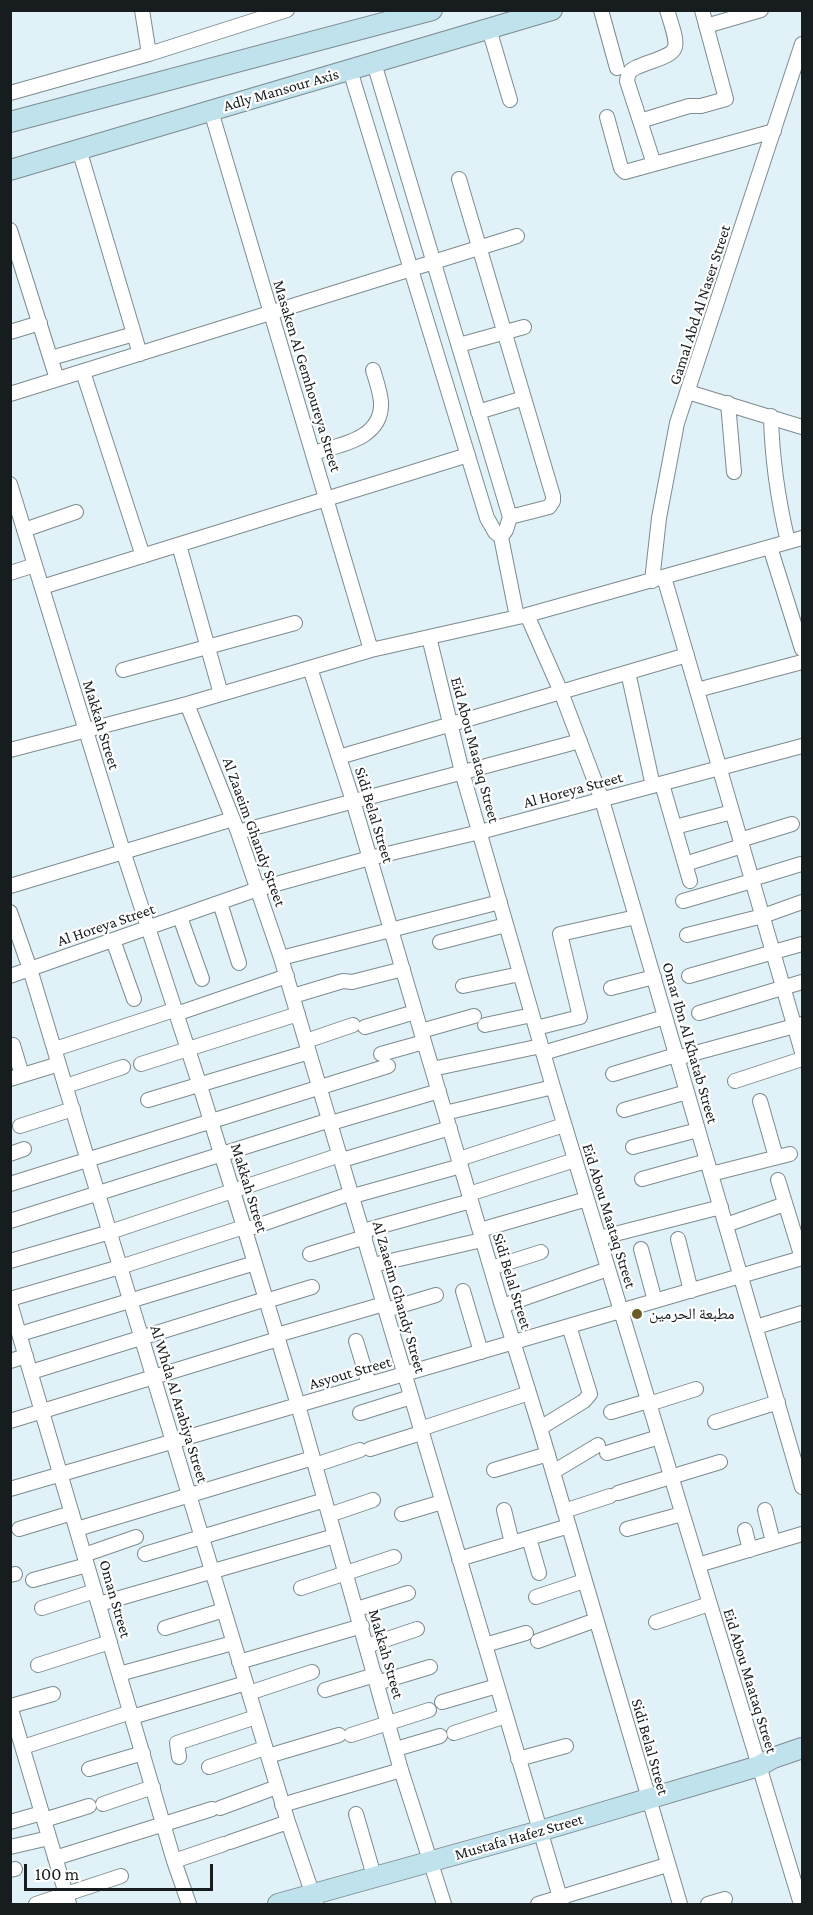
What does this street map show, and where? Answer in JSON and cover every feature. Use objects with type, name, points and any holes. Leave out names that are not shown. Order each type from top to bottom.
[{"type":"main road","points":[[10,122],[432,10]]},
{"type":"main road","name":"Adly Mansour Axis","points":[[10,170],[552,10]]},
{"type":"main road","name":"Mustafa Hafez Street","points":[[278,1905],[314,1899],[374,1876],[540,1831],[759,1766],[773,1758],[802,1748]]},
{"type":"main road","name":"Mustafa Hafez Street","points":[[759,1766],[775,1766],[802,1757]]},
{"type":"street","points":[[142,10],[150,54]]},
{"type":"street","points":[[10,93],[150,54],[287,10]]},
{"type":"street","points":[[601,10],[616,68]]},
{"type":"street","points":[[654,164],[627,75],[631,69],[673,52],[677,46],[668,10]]},
{"type":"street","points":[[640,121],[689,106],[701,106],[726,99],[702,10]]},
{"type":"street","points":[[706,26],[761,10]]},
{"type":"street","points":[[489,29],[510,100]]},
{"type":"street","name":"Gamal Abd Al Naser Street","points":[[658,579],[659,518],[677,423],[802,44]]},
{"type":"street","points":[[350,70],[490,526],[501,537],[510,517],[374,63]]},
{"type":"street","name":"Masaken Al Gemhoureya Street","points":[[211,111],[372,650]]},
{"type":"street","points":[[607,117],[622,170],[627,171],[774,131]]},
{"type":"street","points":[[80,149],[140,354]]},
{"type":"street","points":[[459,179],[553,501],[549,507],[510,517]]},
{"type":"street","points":[[10,230],[57,380]]},
{"type":"street","points":[[10,394],[517,236]]},
{"type":"street","points":[[10,332],[40,323]]},
{"type":"street","points":[[459,345],[524,327]]},
{"type":"street","points":[[51,358],[134,334]]},
{"type":"street","points":[[313,453],[362,437],[376,423],[381,404],[373,370]]},
{"type":"street","points":[[83,372],[143,556]]},
{"type":"street","points":[[688,392],[802,427]]},
{"type":"street","points":[[478,412],[524,398]]},
{"type":"street","points":[[728,404],[734,472]]},
{"type":"street","points":[[771,416],[772,459],[778,501],[788,542]]},
{"type":"street","points":[[42,587],[468,455]]},
{"type":"street","name":"Makkah Street","points":[[10,484],[19,524],[35,565],[123,852],[233,1190],[368,1646],[401,1770],[444,1905]]},
{"type":"street","points":[[19,524],[76,512]]},
{"type":"street","name":"Omar Ibn Al Khatab Street","points":[[501,537],[522,616],[561,692],[602,800],[802,1487]]},
{"type":"street","points":[[10,750],[188,704],[372,650],[522,616],[802,538]]},
{"type":"street","points":[[179,545],[220,694]]},
{"type":"street","points":[[770,547],[802,650]]},
{"type":"street","points":[[10,573],[35,565]]},
{"type":"street","points":[[658,579],[687,655],[773,953],[799,1025],[802,1052]]},
{"type":"street","points":[[123,670],[295,623]]},
{"type":"street","name":"Eid Abou Maataq Street","points":[[429,637],[462,772],[564,1125],[801,1905]]},
{"type":"street","points":[[339,756],[687,655]]},
{"type":"street","points":[[697,690],[802,662]]},
{"type":"street","name":"Sidi Belal Street","points":[[310,668],[353,801],[680,1905]]},
{"type":"street","points":[[628,672],[657,785],[675,827],[690,881]]},
{"type":"street","name":"Al Zaaeim Ghandy Street","points":[[188,704],[235,825],[287,976],[561,1901]]},
{"type":"street","points":[[10,886],[123,852],[235,825],[353,801],[580,741]]},
{"type":"street","name":"Al Horeya Street","points":[[10,976],[258,889],[802,746]]},
{"type":"street","points":[[675,827],[732,812]]},
{"type":"street","points":[[685,864],[798,825]]},
{"type":"street","points":[[683,901],[801,864]]},
{"type":"street","points":[[281,958],[500,902]]},
{"type":"street","points":[[687,935],[763,916],[802,902]]},
{"type":"street","points":[[220,903],[239,963]]},
{"type":"street","name":"Al Whda Al Arabiya Street","points":[[10,912],[66,1086],[282,1804],[314,1899]]},
{"type":"street","points":[[180,917],[202,979]]},
{"type":"street","points":[[10,1184],[320,1087],[384,1060],[422,1036],[480,1021],[534,1021],[580,1017],[560,934],[636,917]]},
{"type":"street","points":[[440,942],[506,925]]},
{"type":"street","points":[[113,940],[134,999]]},
{"type":"street","points":[[689,976],[802,944]]},
{"type":"street","points":[[293,996],[343,981],[352,982],[402,969]]},
{"type":"street","points":[[463,986],[520,974]]},
{"type":"street","points":[[55,1050],[287,976]]},
{"type":"street","points":[[611,988],[654,977]]},
{"type":"street","points":[[699,1013],[802,982]]},
{"type":"street","points":[[148,1100],[200,1086],[359,1026],[415,1012]]},
{"type":"street","points":[[141,1064],[298,1014]]},
{"type":"street","points":[[432,1069],[542,1049],[665,1017]]},
{"type":"street","points":[[614,1074],[799,1025]]},
{"type":"street","points":[[14,1046],[16,1077],[59,1064]]},
{"type":"street","points":[[735,1081],[802,1059]]},
{"type":"street","points":[[66,1086],[123,1067]]},
{"type":"street","points":[[445,1113],[553,1087]]},
{"type":"street","points":[[10,1221],[330,1121],[439,1091]]},
{"type":"street","points":[[624,1110],[687,1092]]},
{"type":"street","points":[[760,1101],[776,1157]]},
{"type":"street","points":[[20,1126],[73,1109]]},
{"type":"street","points":[[11,1309],[120,1267],[460,1163],[564,1125]]},
{"type":"street","points":[[10,1261],[110,1232],[233,1190],[341,1157],[450,1128]]},
{"type":"street","points":[[633,1147],[698,1130]]},
{"type":"street","points":[[10,1154],[24,1149]]},
{"type":"street","points":[[642,1179],[790,1154]]},
{"type":"street","points":[[310,1254],[575,1160]]},
{"type":"street","points":[[778,1180],[802,1258]]},
{"type":"street","points":[[373,1265],[481,1235],[587,1199]]},
{"type":"street","points":[[726,1225],[785,1204]]},
{"type":"street","points":[[598,1238],[721,1208]]},
{"type":"street","points":[[678,1239],[691,1291]]},
{"type":"street","points":[[641,1248],[655,1301]]},
{"type":"street","points":[[491,1268],[541,1252]]},
{"type":"street","name":"Asyout Street","points":[[10,1489],[802,1258]]},
{"type":"street","points":[[20,1334],[255,1263]]},
{"type":"street","points":[[502,1306],[608,1269]]},
{"type":"street","points":[[31,1372],[312,1287]]},
{"type":"street","points":[[462,1291],[481,1352]]},
{"type":"street","points":[[10,1421],[154,1378],[277,1337],[436,1295]]},
{"type":"street","name":"Oman Street","points":[[11,1309],[189,1905]]},
{"type":"street","points":[[756,1327],[802,1313]]},
{"type":"street","points":[[540,1428],[587,1400],[590,1391],[569,1326]]},
{"type":"street","points":[[357,1341],[369,1384]]},
{"type":"street","points":[[10,1360],[26,1356]]},
{"type":"street","points":[[611,1413],[696,1389]]},
{"type":"street","points":[[77,1529],[314,1461],[365,1450],[529,1393]]},
{"type":"street","points":[[360,1413],[411,1397]]},
{"type":"street","points":[[715,1422],[778,1402]]},
{"type":"street","points":[[553,1472],[603,1449],[659,1437]]},
{"type":"street","points":[[494,1470],[548,1454]]},
{"type":"street","points":[[564,1511],[720,1462]]},
{"type":"street","points":[[145,1554],[325,1500]]},
{"type":"street","points":[[329,1515],[373,1500]]},
{"type":"street","points":[[402,1514],[442,1502]]},
{"type":"street","points":[[504,1510],[512,1543]]},
{"type":"street","points":[[765,1510],[773,1542]]},
{"type":"street","points":[[19,1529],[72,1513]]},
{"type":"street","points":[[627,1529],[682,1514]]},
{"type":"street","points":[[459,1559],[569,1526]]},
{"type":"street","points":[[745,1530],[750,1550]]},
{"type":"street","points":[[698,1565],[802,1534]]},
{"type":"street","points":[[42,1608],[212,1572],[335,1536]]},
{"type":"street","points":[[33,1580],[86,1560],[136,1537]]},
{"type":"street","points":[[529,1538],[540,1573]]},
{"type":"street","points":[[301,1588],[394,1557]]},
{"type":"street","points":[[536,1597],[584,1581]]},
{"type":"street","points":[[357,1609],[408,1593]]},
{"type":"street","points":[[656,1622],[709,1604]]},
{"type":"street","points":[[165,1628],[224,1610]]},
{"type":"street","points":[[538,1641],[596,1620]]},
{"type":"street","points":[[239,1662],[362,1626]]},
{"type":"street","points":[[368,1646],[417,1629]]},
{"type":"street","points":[[485,1645],[526,1633]]},
{"type":"street","points":[[38,1665],[110,1642]]},
{"type":"street","points":[[120,1674],[234,1643]]},
{"type":"street","points":[[325,1690],[430,1667]]},
{"type":"street","points":[[18,1747],[132,1715],[312,1672]]},
{"type":"street","points":[[442,1702],[497,1686]]},
{"type":"street","points":[[52,1694],[11,1706],[18,1747],[43,1817],[68,1900]]},
{"type":"street","points":[[209,1767],[389,1724],[429,1710]]},
{"type":"street","points":[[454,1733],[506,1716]]},
{"type":"street","points":[[179,1757],[177,1743],[256,1717]]},
{"type":"street","points":[[396,1749],[440,1736]]},
{"type":"street","points":[[518,1759],[566,1746]]},
{"type":"street","points":[[89,1769],[142,1753]]},
{"type":"street","points":[[282,1804],[401,1770]]},
{"type":"street","points":[[10,1822],[96,1805],[153,1787]]},
{"type":"street","points":[[55,1858],[216,1809],[277,1787]]},
{"type":"street","points":[[356,1814],[374,1876]]},
{"type":"street","points":[[174,1861],[288,1822]]},
{"type":"street","points":[[10,1847],[49,1838]]},
{"type":"street","points":[[538,1905],[561,1901],[667,1865]]},
{"type":"street","points":[[36,1905],[68,1900],[121,1876]]},
{"type":"street","points":[[708,1905],[725,1899]]},
{"type":"place","name":"مطبعة الحرمين","points":[[637,1314]]}]
